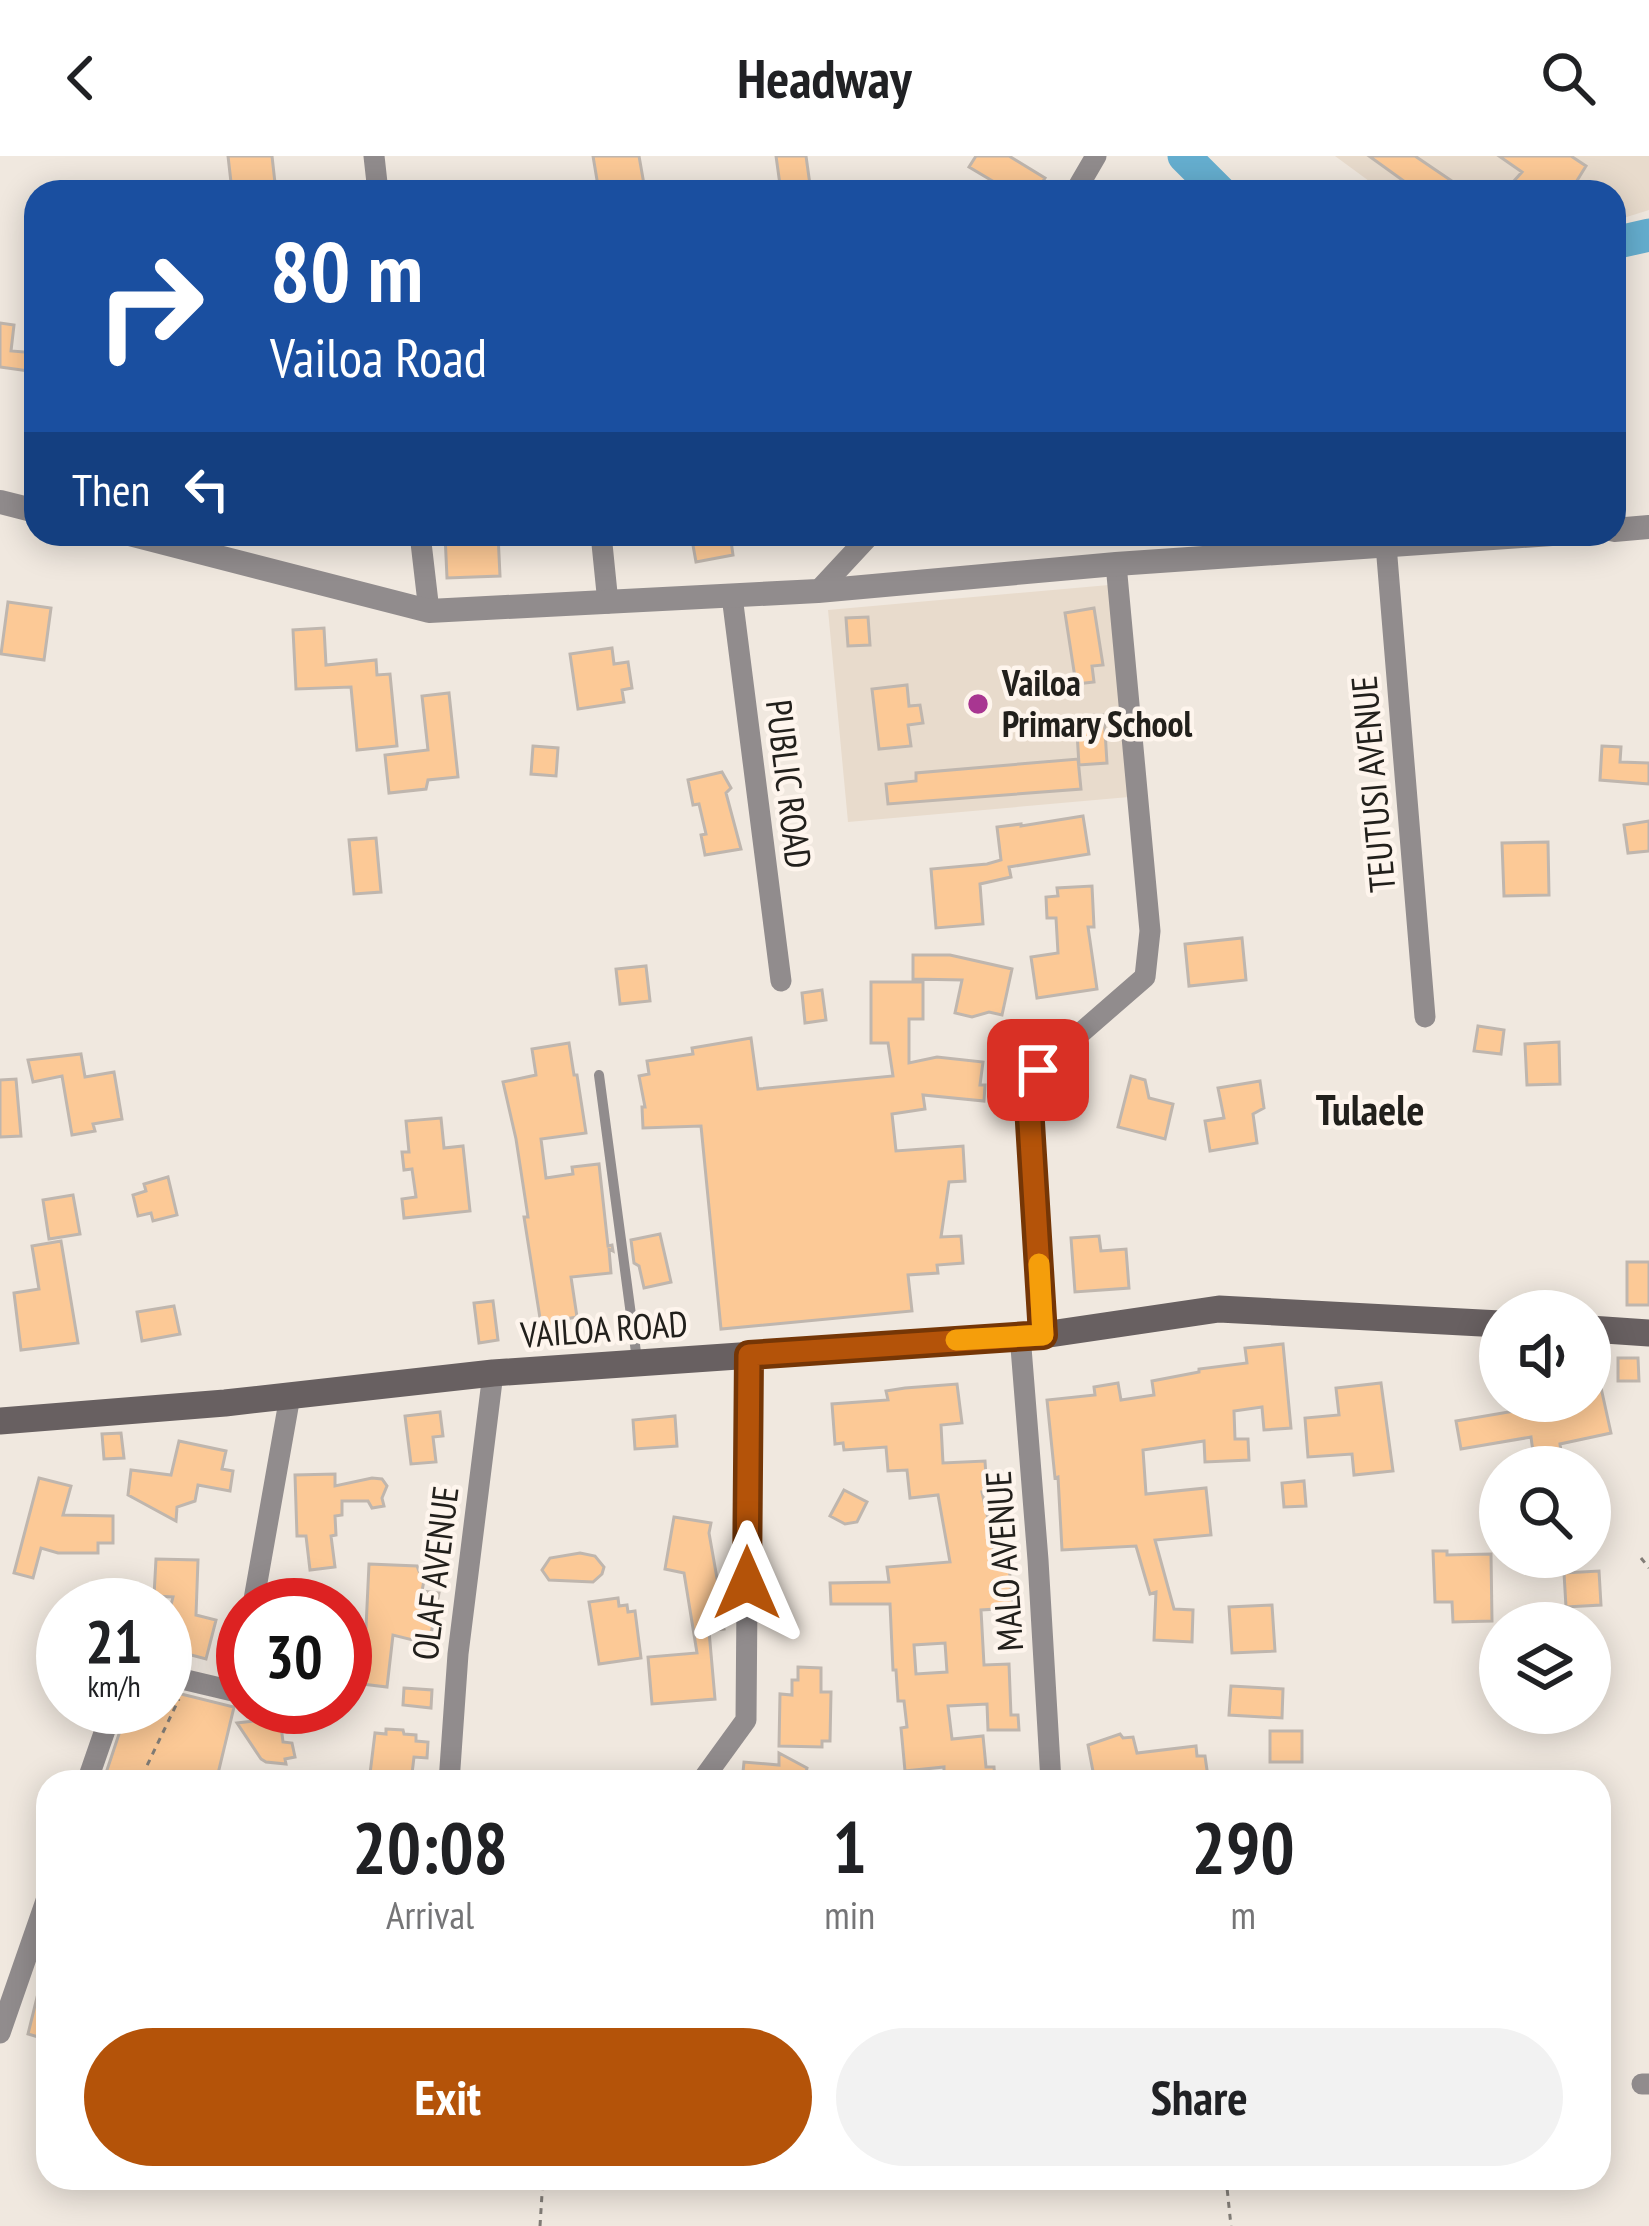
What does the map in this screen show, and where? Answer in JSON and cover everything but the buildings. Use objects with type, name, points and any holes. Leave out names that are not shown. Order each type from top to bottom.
[{"type":"main road","name":"VAILOA ROAD","points":[[0,1421],[493,1373],[1032,1335],[1219,1309],[1479,1323]]},
{"type":"main road","points":[[1611,1331],[1649,1334]]},
{"type":"street","points":[[176,546],[429,611],[818,591],[1372,546]]},
{"type":"street","points":[[421,546],[429,611]]},
{"type":"street","points":[[602,546],[608,603]]},
{"type":"street","points":[[818,591],[860,546]]},
{"type":"street","name":"TEUTUSI AVENUE","points":[[1386,546],[1425,1017]]},
{"type":"street","name":"MALO AVENUE","points":[[1050,1770],[1038,1560],[1028,1090],[1038,1070],[1145,977],[1150,931],[1116,565]]},
{"type":"street","name":"PUBLIC ROAD","points":[[732,596],[781,980]]},
{"type":"street","points":[[709,1770],[746,1720],[749,1355]]},
{"type":"street","name":"OLAF AVENUE","points":[[450,1770],[458,1654],[493,1373]]},
{"type":"street","points":[[258,1578],[290,1396]]},
{"type":"street","points":[[91,1770],[104,1734]]},
{"type":"street","points":[[0,2033],[36,1930]]},
{"type":"lane","points":[[599,1075],[637,1364]]},
{"type":"path","points":[[1641,1558],[1649,1568]]},
{"type":"path","points":[[144,1770],[157,1734]]},
{"type":"path","points":[[539,2226],[542,2190]]},
{"type":"path","points":[[1227,2190],[1231,2226]]},
{"type":"shaded area","points":[[1335,156],[1649,156],[1649,210],[1626,217],[1626,180],[1368,180]]},
{"type":"shaded area","name":"Vailoa Primary School","points":[[1109,585],[1129,797],[848,822],[828,610]]},
{"type":"waterway","points":[[1184,156],[1208,180]]},
{"type":"waterway","points":[[1626,240],[1649,235]]},
{"type":"slow traffic","points":[[956,1340],[1043,1335],[1039,1264]]},
{"type":"place","name":"Vailoa Primary School","points":[[978,704]]},
{"type":"district","name":"Tulaele","points":[[1370,1110]]},
{"type":"route","points":[[747,1583],[749,1355],[1043,1335],[1028,1090],[1038,1070]]}]
